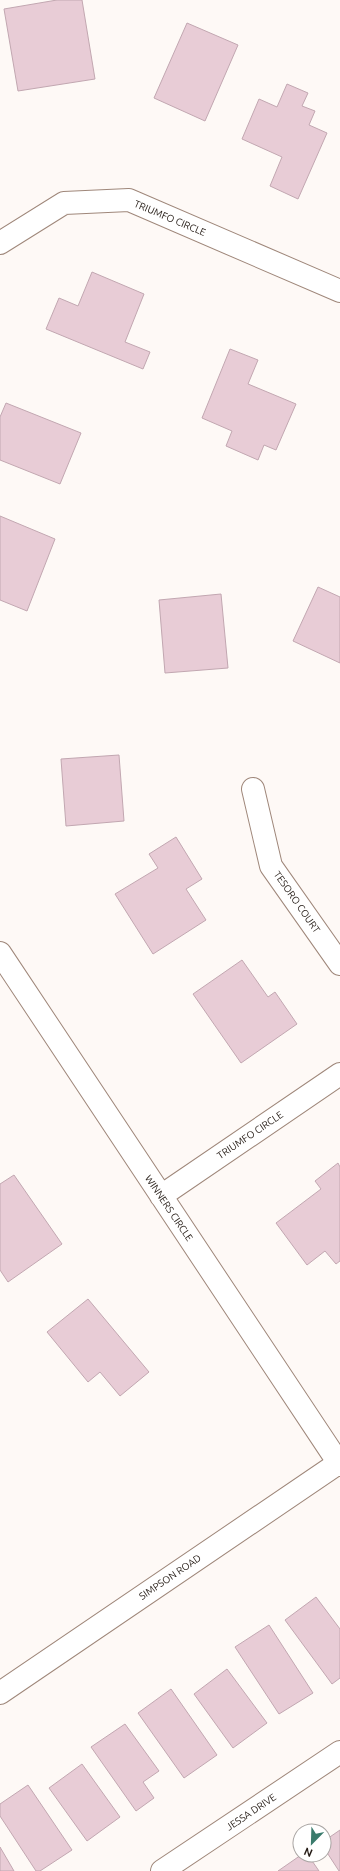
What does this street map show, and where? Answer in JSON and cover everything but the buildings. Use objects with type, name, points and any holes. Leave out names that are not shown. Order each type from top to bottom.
[{"type":"street","name":"TRIUMFO CIRCLE","points":[[0,243],[64,203],[129,200],[340,291]]},
{"type":"street","name":"TESORO COURT","points":[[252,788],[271,866],[340,964]]},
{"type":"street","name":"WINNERS CIRCLE","points":[[0,952],[340,1463]]},
{"type":"street","name":"TRIUMFO CIRCLE","points":[[161,1196],[340,1074]]},
{"type":"street","name":"SIMPSON ROAD","points":[[0,1693],[340,1463]]},
{"type":"street","name":"JESSA DRIVE","points":[[162,1871],[340,1752]]}]
